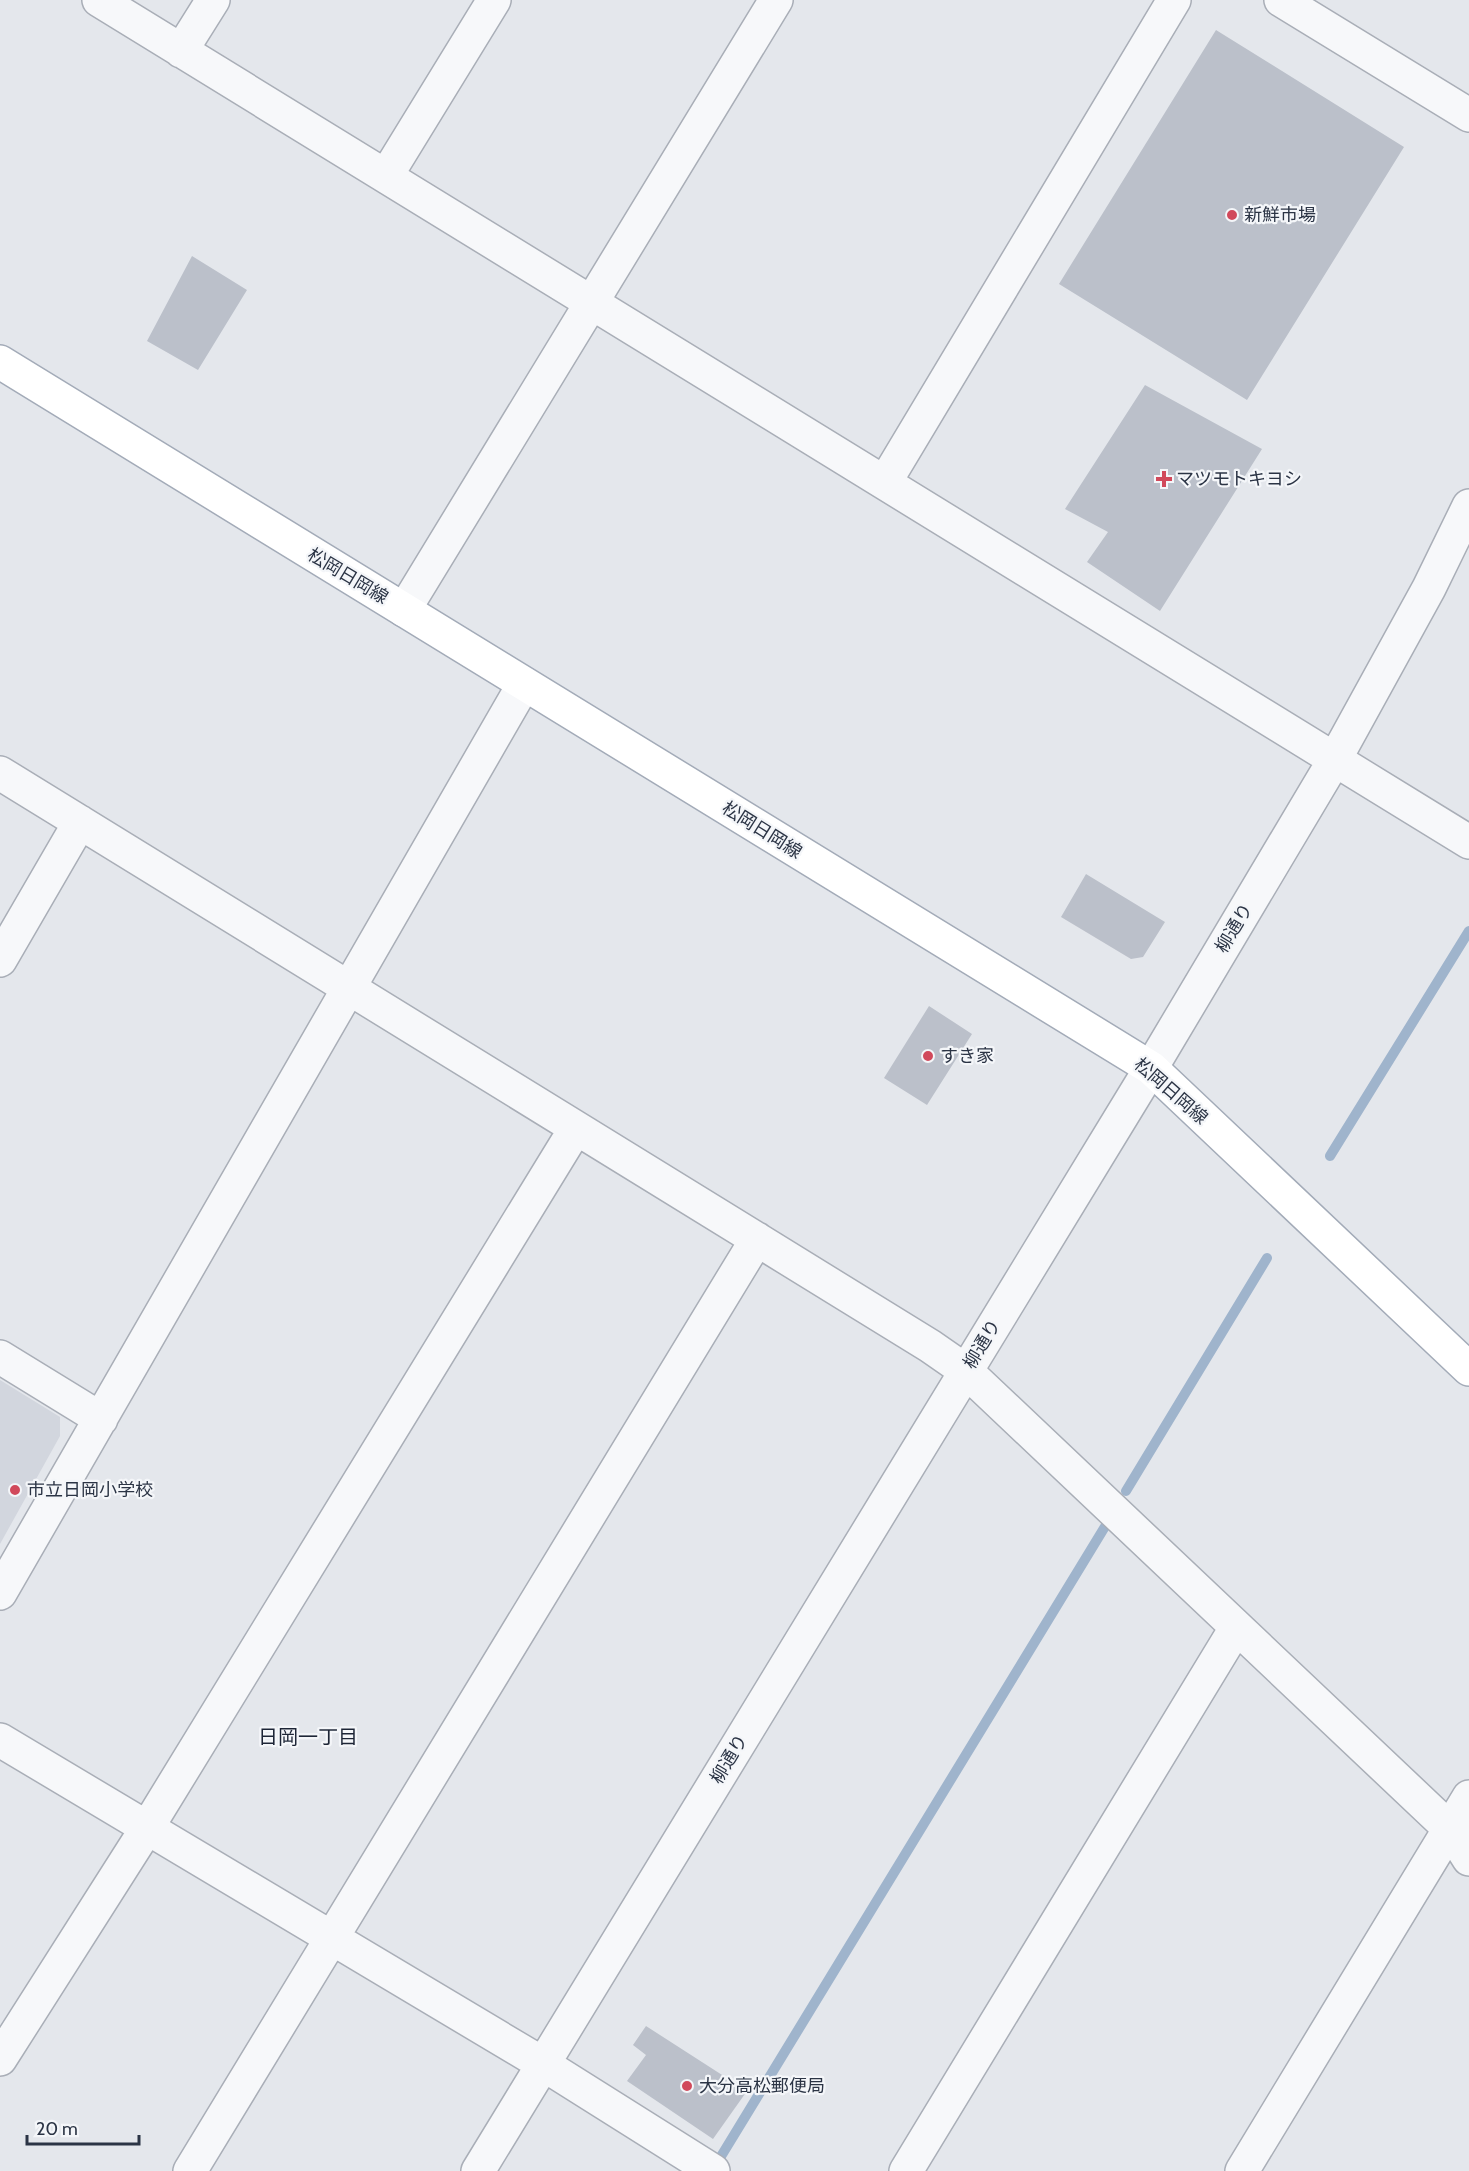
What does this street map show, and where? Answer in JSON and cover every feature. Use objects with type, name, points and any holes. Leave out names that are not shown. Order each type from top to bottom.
[{"type":"main road","name":"松岡日岡線","points":[[0,362],[1151,1068],[1469,1369]]},
{"type":"street","points":[[99,0],[1469,842]]},
{"type":"street","points":[[181,51],[213,0]]},
{"type":"street","points":[[386,176],[494,0]]},
{"type":"street","points":[[404,610],[776,0]]},
{"type":"street","points":[[885,482],[1174,0]]},
{"type":"street","points":[[1281,0],[1469,115]]},
{"type":"street","name":"柳通り","points":[[478,2171],[1151,1068],[1335,759],[1429,588],[1469,506]]},
{"type":"street","points":[[0,1593],[524,684]]},
{"type":"street","points":[[0,773],[930,1346],[966,1371],[1450,1829],[1469,1859]]},
{"type":"street","points":[[0,960],[80,822]]},
{"type":"street","points":[[0,2059],[147,1828],[576,1128]]},
{"type":"street","points":[[190,2171],[757,1239]]},
{"type":"street","points":[[0,1357],[101,1419]]},
{"type":"street","points":[[906,2171],[1236,1628]]},
{"type":"street","points":[[0,1740],[543,2064],[713,2171]]},
{"type":"street","points":[[1242,2171],[1469,1797]]},
{"type":"shaded area","name":"市立日岡小学校","points":[[0,1380],[60,1417],[60,1436],[0,1544]]},
{"type":"building","name":"新鮮市場","points":[[1216,30],[1404,147],[1247,400],[1059,284]]},
{"type":"building","points":[[192,256],[247,290],[198,370],[147,341]]},
{"type":"building","name":"マツモトキヨシ","points":[[1145,385],[1262,449],[1160,611],[1087,562],[1108,532],[1065,509]]},
{"type":"building","points":[[1086,874],[1165,922],[1143,957],[1131,959],[1061,917]]},
{"type":"building","name":"すき家","points":[[929,1006],[972,1034],[927,1105],[884,1078]]},
{"type":"building","name":"大分高松郵便局","points":[[646,2026],[747,2091],[713,2139],[627,2081],[646,2055],[633,2045]]},
{"type":"waterway","points":[[1330,1156],[1469,931]]},
{"type":"waterway","points":[[1126,1491],[1267,1258]]},
{"type":"waterway","points":[[720,2158],[1106,1525]]},
{"type":"place","name":"新鮮市場","points":[[1232,215]]},
{"type":"place","name":"マツモトキヨシ","points":[[1164,479]]},
{"type":"place","name":"すき家","points":[[928,1056]]},
{"type":"place","name":"市立日岡小学校","points":[[15,1490]]},
{"type":"place","name":"大分高松郵便局","points":[[687,2086]]},
{"type":"district","name":"日岡一丁目","points":[[308,1737]]}]
